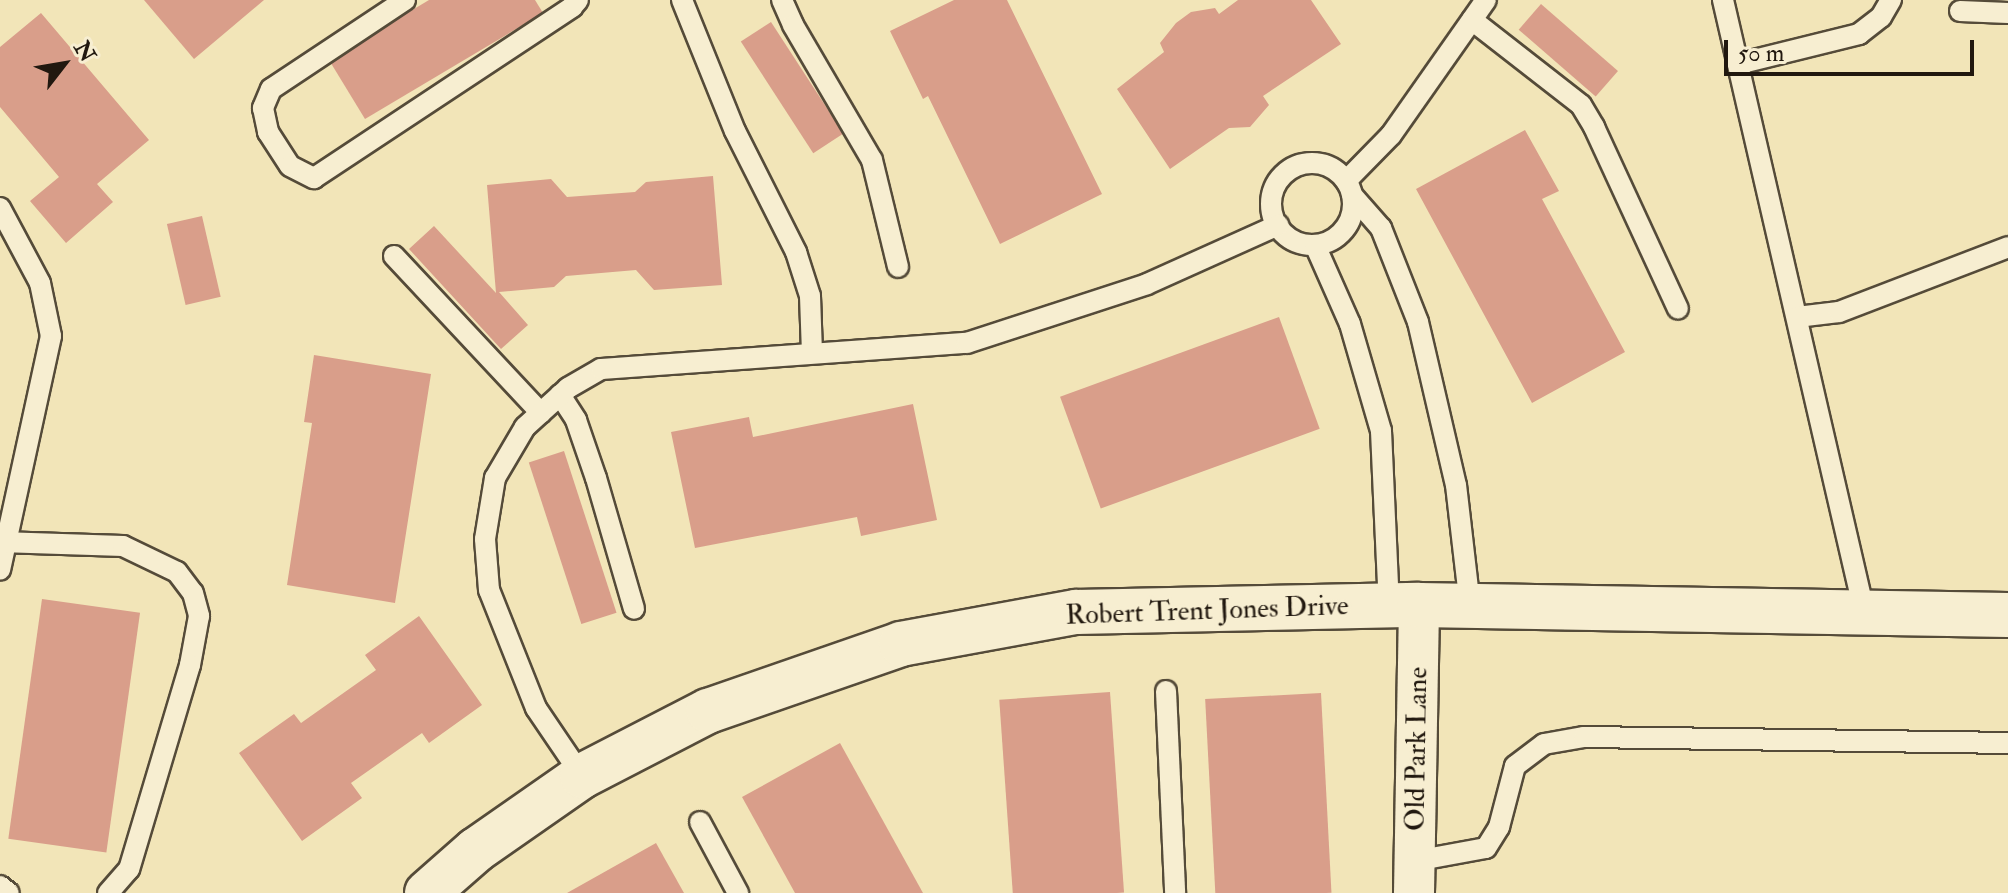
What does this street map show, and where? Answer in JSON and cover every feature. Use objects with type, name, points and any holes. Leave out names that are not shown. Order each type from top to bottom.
[{"type":"street","name":"Robert Trent Jones Drive","points":[[427,893],[476,850],[582,776],[708,711],[901,644],[1076,612],[1404,605],[2008,615]]},
{"type":"street","name":"Old Park Lane","points":[[1404,605],[1414,877]]},
{"type":"lane","points":[[405,0],[271,89],[263,108],[268,132],[290,166],[314,178],[572,7],[578,0]]},
{"type":"lane","points":[[682,0],[735,131],[796,252],[810,296],[812,353]]},
{"type":"lane","points":[[782,0],[793,25],[872,160],[898,267]]},
{"type":"lane","points":[[1470,606],[1456,485],[1418,322],[1381,228],[1349,188],[1329,167],[1318,163],[1295,167],[1278,182],[1271,204],[1278,225],[1293,241],[1315,245],[1329,242],[1349,223],[1349,188],[1391,135],[1486,0]]},
{"type":"lane","points":[[1723,0],[1865,615]]},
{"type":"lane","points":[[1738,64],[1859,34],[1881,17],[1891,0]]},
{"type":"lane","points":[[1960,11],[2008,13]]},
{"type":"lane","points":[[1472,20],[1581,105],[1678,309]]},
{"type":"lane","points":[[0,208],[40,283],[51,336],[3,542],[0,569]]},
{"type":"lane","points":[[582,776],[536,708],[489,590],[485,539],[495,478],[525,427],[560,395],[601,369],[967,343],[1147,284],[1278,225]]},
{"type":"lane","points":[[1315,245],[1333,279],[1372,389],[1381,431],[1404,605]]},
{"type":"lane","points":[[1797,317],[1839,312],[2008,247]]},
{"type":"lane","points":[[394,256],[541,413]]},
{"type":"lane","points":[[560,395],[576,420],[634,609]]},
{"type":"lane","points":[[3,542],[123,546],[177,572],[193,593],[199,616],[190,665],[129,869],[108,893]]},
{"type":"lane","points":[[1166,691],[1175,893]]},
{"type":"lane","points":[[1414,877],[1486,848],[1499,827],[1515,766],[1544,744],[1584,737],[2008,743]]},
{"type":"lane","points":[[700,822],[738,893]]},
{"type":"lane","points":[[0,886],[9,893]]},
{"type":"building","points":[[144,0],[264,0],[194,59]]},
{"type":"building","points":[[429,0],[535,0],[543,13],[365,119],[329,60]]},
{"type":"building","points":[[954,0],[1007,0],[1102,194],[1000,244],[928,96],[923,99],[890,31]]},
{"type":"building","points":[[1238,0],[1311,0],[1341,44],[1263,96],[1269,105],[1250,127],[1229,128],[1170,169],[1117,89],[1164,52],[1160,43],[1176,23],[1191,12],[1215,8],[1219,14]]},
{"type":"building","points":[[1541,4],[1618,71],[1596,97],[1519,30]]},
{"type":"building","points":[[41,13],[149,140],[97,184],[113,202],[66,243],[30,201],[59,177],[0,107],[0,47]]},
{"type":"building","points":[[771,22],[843,134],[813,153],[741,42]]},
{"type":"building","points":[[1525,130],[1559,191],[1542,199],[1625,352],[1532,403],[1416,189]]},
{"type":"building","points":[[713,176],[722,285],[654,290],[636,270],[566,276],[554,287],[499,292],[528,325],[501,349],[409,249],[434,226],[496,293],[487,185],[551,179],[567,197],[635,192],[646,182]]},
{"type":"building","points":[[202,216],[221,297],[186,305],[167,224]]},
{"type":"building","points":[[1279,317],[1320,429],[1101,509],[1060,397]]},
{"type":"building","points":[[314,355],[431,374],[395,603],[287,585],[312,423],[304,422]]},
{"type":"building","points":[[913,404],[937,520],[861,536],[857,517],[695,548],[671,432],[749,417],[753,437]]},
{"type":"building","points":[[564,451],[617,613],[581,624],[529,462]]},
{"type":"building","points":[[42,599],[140,613],[106,852],[8,839]]},
{"type":"building","points":[[419,616],[482,705],[429,743],[422,733],[351,783],[362,798],[302,841],[239,753],[294,714],[301,723],[376,670],[365,655]]},
{"type":"building","points":[[1110,692],[1124,893],[1013,893],[999,700]]},
{"type":"building","points":[[1321,693],[1331,893],[1215,893],[1205,699]]},
{"type":"building","points":[[840,743],[923,893],[795,893],[742,797]]},
{"type":"building","points":[[656,843],[684,893],[567,893]]}]
